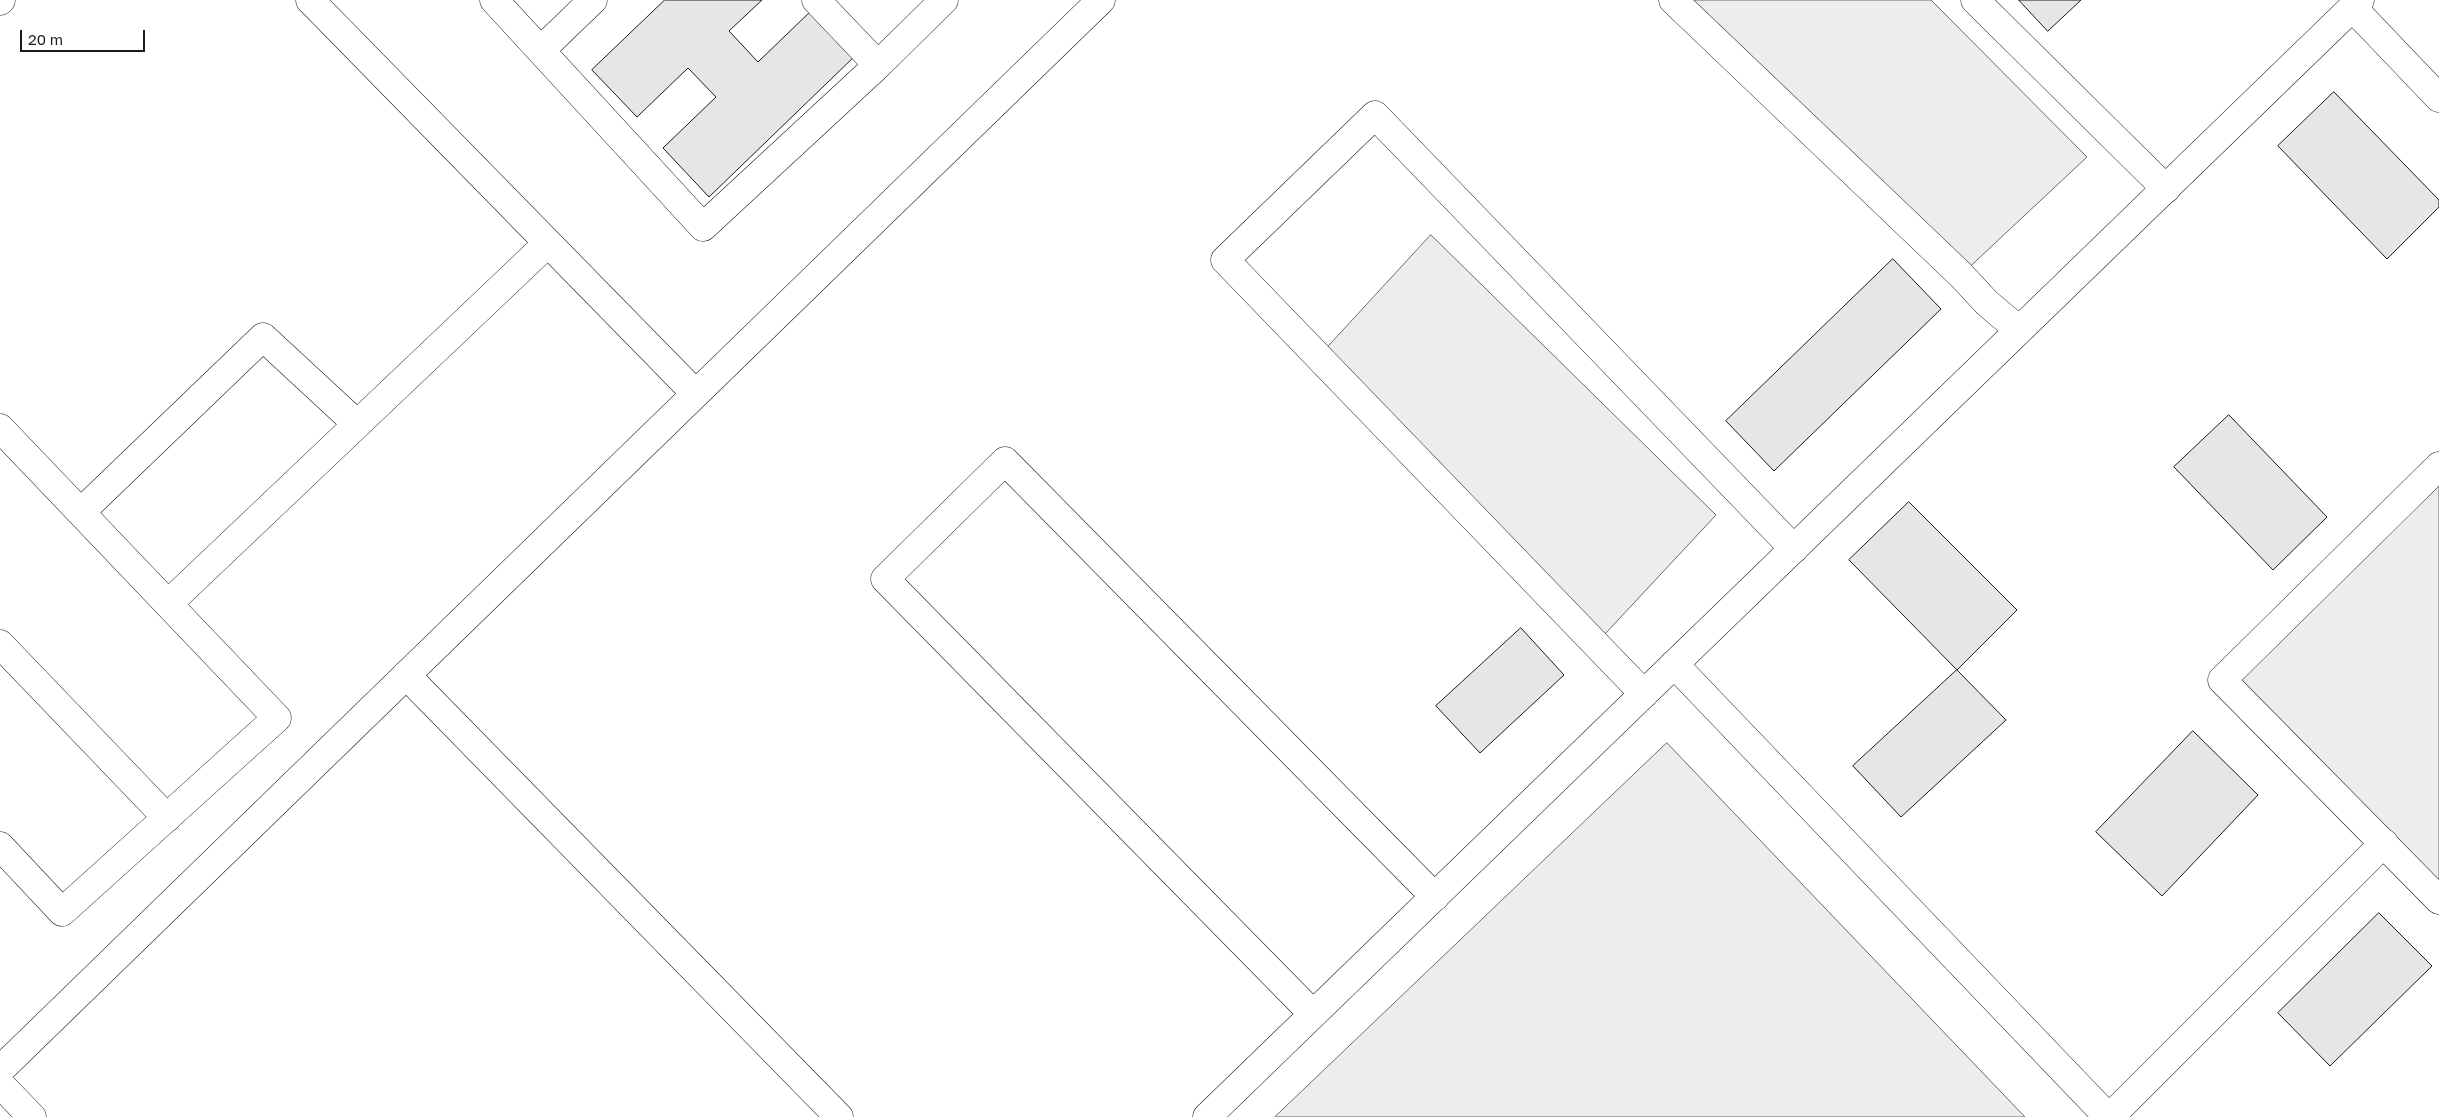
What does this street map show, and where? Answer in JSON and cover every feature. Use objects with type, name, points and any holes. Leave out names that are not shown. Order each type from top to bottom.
[{"type":"street","points":[[310,0],[695,394]]},
{"type":"street","points":[[494,0],[703,226],[878,64],[944,0]]},
{"type":"street","points":[[541,50],[593,0]]},
{"type":"street","points":[[816,0],[878,64]]},
{"type":"street","points":[[0,1070],[1100,0]]},
{"type":"street","points":[[1673,0],[1961,275],[1987,303],[2019,330]]},
{"type":"street","points":[[1975,0],[2166,188]]},
{"type":"street","points":[[1207,1117],[2357,4],[2439,98]]},
{"type":"street","points":[[1644,694],[1225,260],[1375,116],[1794,549]]},
{"type":"street","points":[[168,604],[548,243]]},
{"type":"street","points":[[81,512],[263,336],[357,424]]},
{"type":"street","points":[[0,428],[277,718],[62,912],[0,846]]},
{"type":"street","points":[[1313,1014],[885,579],[1005,461],[1435,897]]},
{"type":"street","points":[[2439,466],[2222,680],[2439,900]]},
{"type":"street","points":[[0,644],[167,818]]},
{"type":"street","points":[[1674,664],[2109,1117],[2384,843]]},
{"type":"street","points":[[406,674],[839,1117]]},
{"type":"street","points":[[0,1084],[32,1117]]},
{"type":"shaded area","points":[[1681,0],[1931,0],[2087,157],[1961,275]]},
{"type":"shaded area","points":[[1431,235],[1716,515],[1605,634],[1326,349]]},
{"type":"shaded area","points":[[2439,486],[2439,881],[2238,682]]},
{"type":"shaded area","points":[[1667,743],[2025,1117],[1275,1117]]},
{"type":"building","points":[[665,0],[762,0],[729,31],[758,62],[813,9],[857,54],[709,197],[663,148],[716,97],[688,68],[637,117],[592,70]]},
{"type":"building","points":[[2019,0],[2081,0],[2048,31]]},
{"type":"building","points":[[2334,92],[2439,200],[2439,207],[2387,259],[2278,146]]},
{"type":"building","points":[[1893,259],[1941,309],[1774,471],[1726,421]]},
{"type":"building","points":[[2229,415],[2327,517],[2273,570],[2174,467]]},
{"type":"building","points":[[1909,502],[2017,610],[1957,670],[1849,560]]},
{"type":"building","points":[[1521,628],[1564,675],[1480,753],[1436,706]]},
{"type":"building","points":[[1957,670],[2006,720],[1901,817],[1853,766]]},
{"type":"building","points":[[2193,731],[2258,795],[2162,896],[2096,832]]},
{"type":"building","points":[[2379,913],[2432,966],[2330,1066],[2278,1013]]}]
